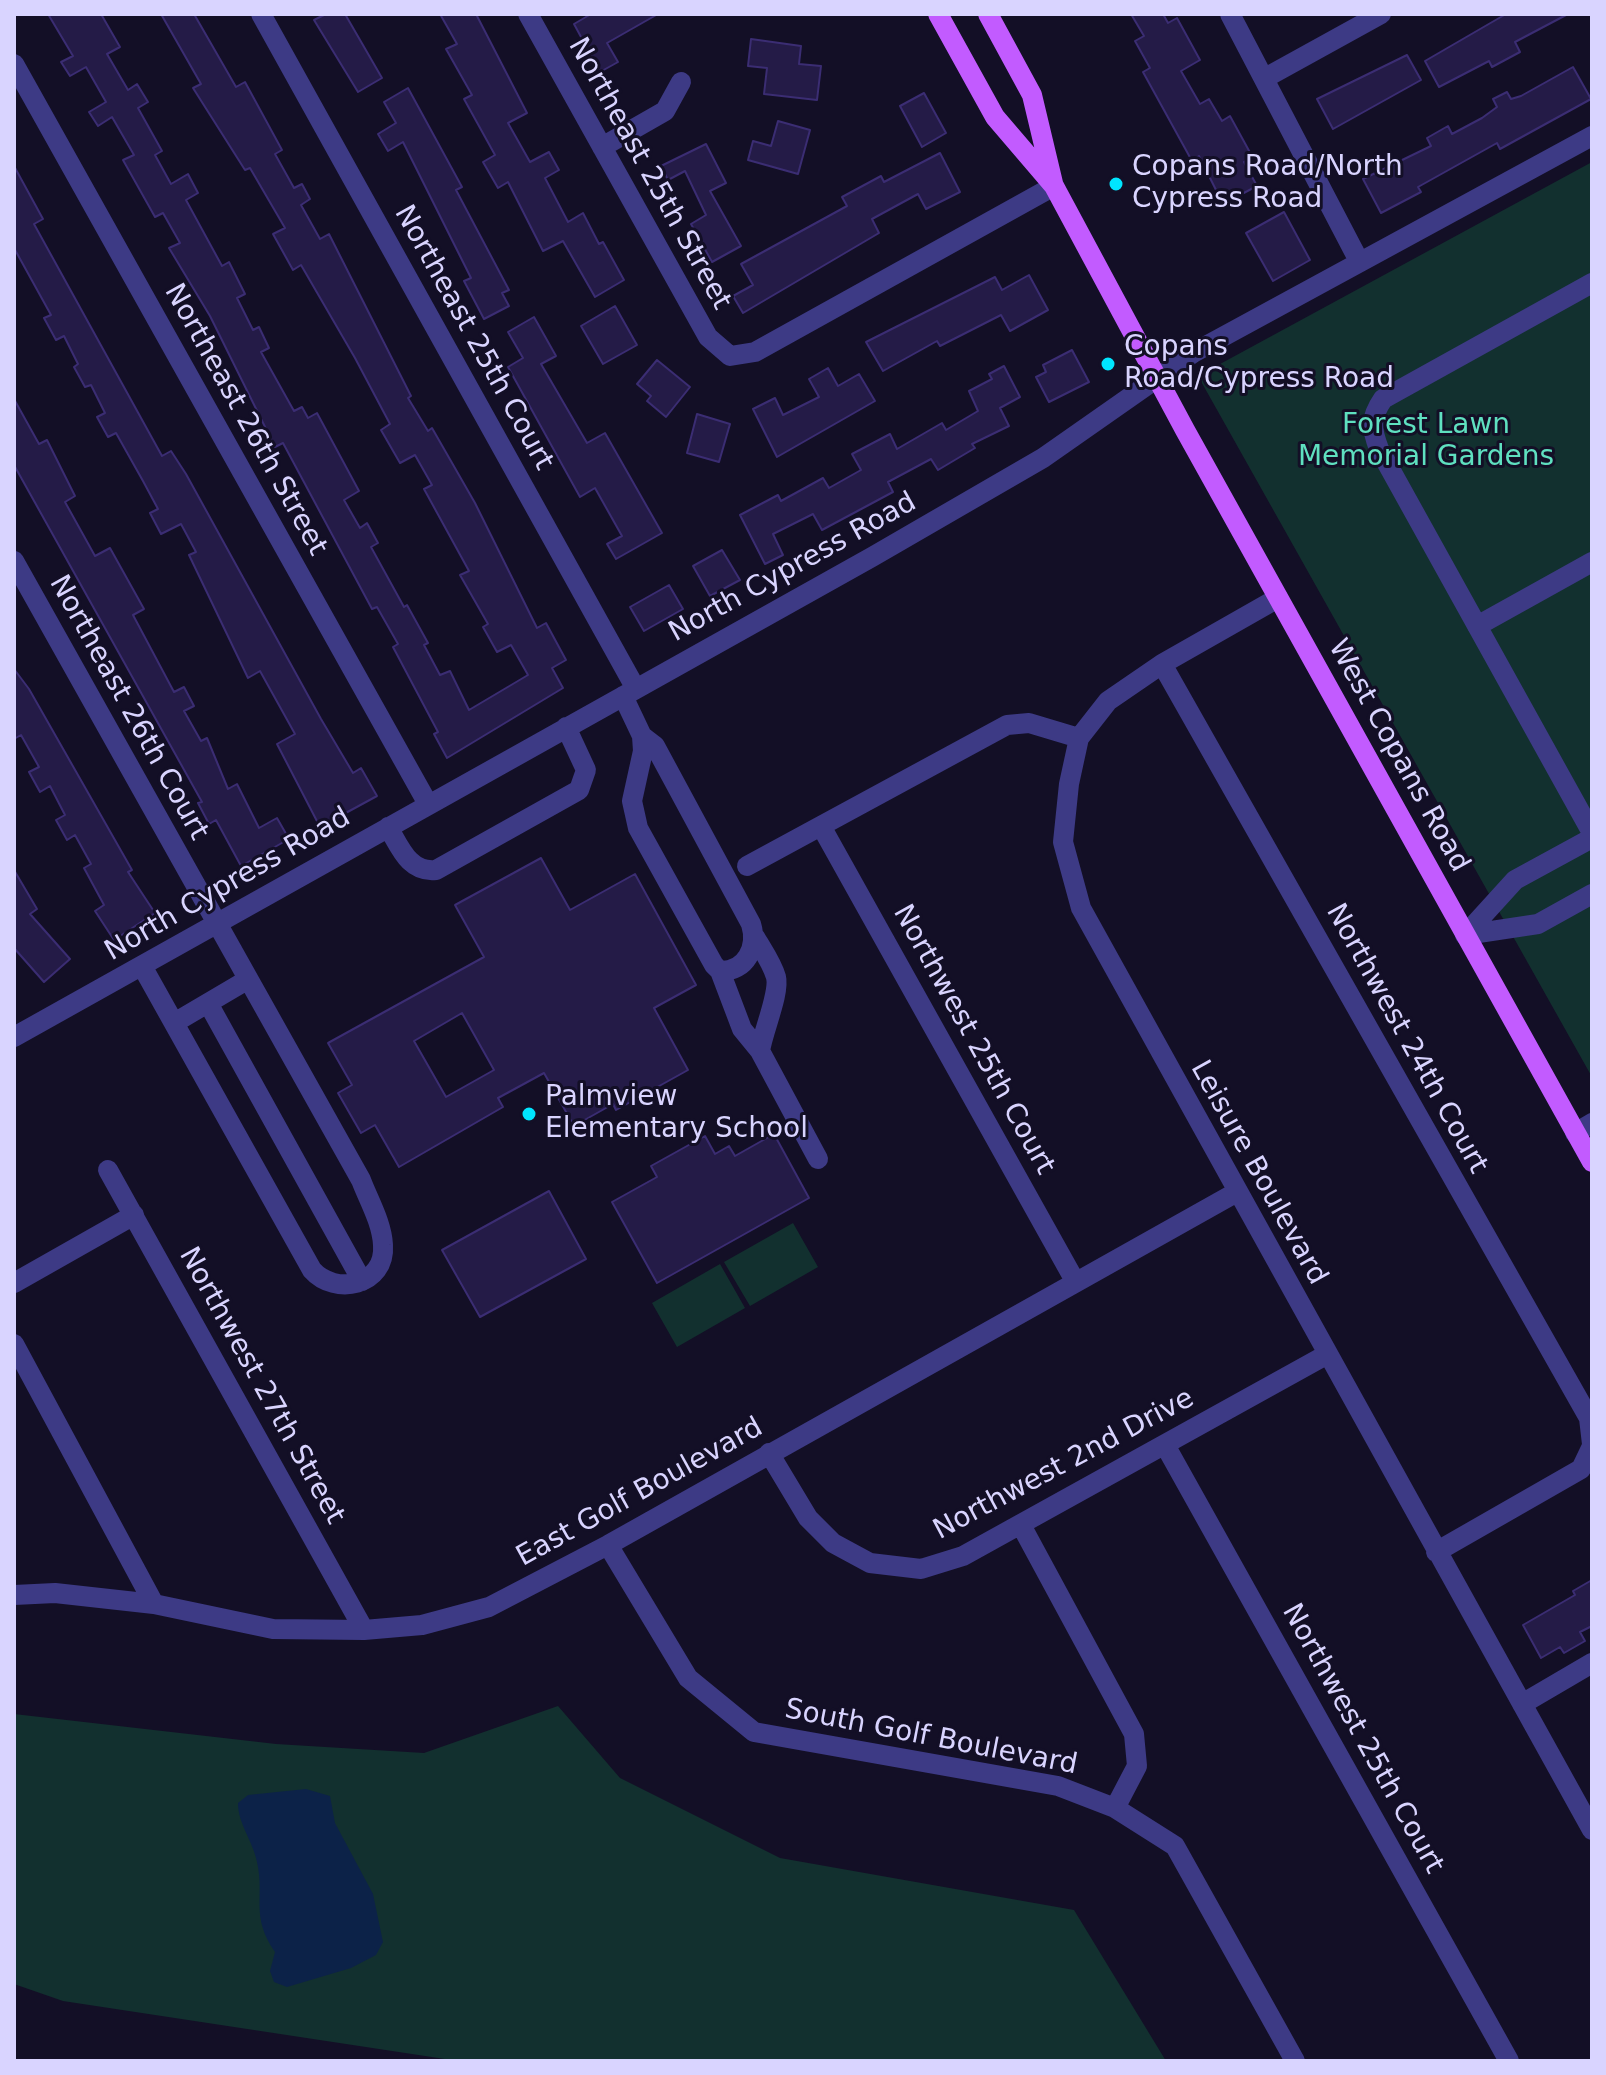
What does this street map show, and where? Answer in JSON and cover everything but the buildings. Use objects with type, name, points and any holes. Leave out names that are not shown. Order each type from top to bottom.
[{"type":"main road","points":[[938,14],[995,117],[1054,186]]},
{"type":"main road","points":[[988,14],[1032,95],[1054,186]]},
{"type":"main road","name":"West Copans Road","points":[[1054,186],[1156,377],[1465,935],[1584,1128],[1592,1162]]},
{"type":"street","name":"Northeast 25th Court","points":[[261,14],[629,692],[642,736],[655,746],[776,975],[777,986],[764,1024],[760,1051]]},
{"type":"street","name":"Northeast 25th Street","points":[[528,14],[708,337],[730,356],[755,352],[1054,186]]},
{"type":"street","points":[[1230,14],[1359,261]]},
{"type":"street","points":[[1265,78],[1381,14]]},
{"type":"street","name":"Northeast 26th Street","points":[[14,64],[428,804]]},
{"type":"street","points":[[602,147],[665,111],[681,82]]},
{"type":"street","name":"North Cypress Road","points":[[14,1037],[1043,458],[1120,407],[1156,377],[1359,261],[1592,136]]},
{"type":"street","points":[[1465,935],[1515,880],[1592,836],[1379,449],[1372,415],[1383,399],[1592,283]]},
{"type":"street","name":"Northeast 26th Court","points":[[14,561],[361,1180],[384,1246],[382,1261],[362,1281]]},
{"type":"street","points":[[1477,626],[1592,562]]},
{"type":"street","name":"Leisure Boulevard","points":[[1278,598],[1162,664],[1108,701],[1079,738],[1069,784],[1063,842],[1081,908],[1592,1830]]},
{"type":"street","name":"Northwest 24th Court","points":[[1162,664],[1589,1418],[1592,1445]]},
{"type":"street","points":[[747,866],[1007,725],[1029,723],[1079,738]]},
{"type":"street","points":[[388,827],[413,866],[424,871],[436,870],[579,790],[586,770],[566,727]]},
{"type":"street","points":[[642,736],[643,751],[632,801],[638,828],[720,971],[742,1029],[760,1051],[818,1159]]},
{"type":"street","points":[[637,777],[671,777]]},
{"type":"street","name":"Northwest 25th Court","points":[[821,826],[1075,1281]]},
{"type":"street","points":[[1465,935],[1538,924],[1592,894]]},
{"type":"street","points":[[720,971],[729,972],[742,963],[749,956],[755,937]]},
{"type":"street","points":[[142,966],[312,1270],[322,1282],[337,1286],[362,1281],[208,1003]]},
{"type":"street","points":[[174,1023],[247,980]]},
{"type":"street","name":"Northwest 27th Street","points":[[108,1170],[364,1630]]},
{"type":"street","name":"East Golf Boulevard","points":[[14,1595],[55,1593],[154,1604],[273,1629],[364,1630],[422,1625],[489,1607],[608,1545],[1237,1192]]},
{"type":"street","points":[[14,1283],[134,1215]]},
{"type":"street","points":[[14,1344],[154,1604]]},
{"type":"street","name":"Northwest 2nd Drive","points":[[769,1453],[808,1518],[833,1543],[870,1563],[921,1569],[963,1556],[1326,1355]]},
{"type":"street","name":"Northwest 25th Court","points":[[1165,1445],[1509,2061]]},
{"type":"street","points":[[1436,1552],[1581,1469],[1592,1445]]},
{"type":"street","points":[[1021,1525],[1134,1734],[1137,1766],[1115,1808]]},
{"type":"street","name":"South Golf Boulevard","points":[[608,1545],[688,1678],[754,1732],[1058,1786],[1115,1808],[1175,1846],[1295,2061]]},
{"type":"street","points":[[1522,1704],[1592,1663]]},
{"type":"green space","name":"Forest Lawn Memorial Gardens","points":[[1592,162],[1592,1077],[1198,376]]},
{"type":"green space","points":[[793,1223],[818,1267],[750,1306],[724,1262]]},
{"type":"green space","points":[[720,1264],[745,1308],[677,1347],[652,1303]]},
{"type":"green space","points":[[558,1706],[620,1778],[780,1858],[1074,1910],[1166,2061],[458,2061],[63,2001],[14,1984],[14,1714],[276,1744],[424,1753]]},
{"type":"water","points":[[306,1789],[330,1796],[335,1823],[373,1894],[383,1942],[376,1955],[351,1968],[287,1987],[274,1982],[270,1971],[275,1952],[260,1917],[257,1862],[240,1818],[238,1803],[248,1795]]},
{"type":"place","name":"Copans Road/North Cypress Road","points":[[1116,184]]},
{"type":"place","name":"Copans Road/Cypress Road","points":[[1108,364]]},
{"type":"place","name":"Palmview Elementary School","points":[[529,1114]]}]
